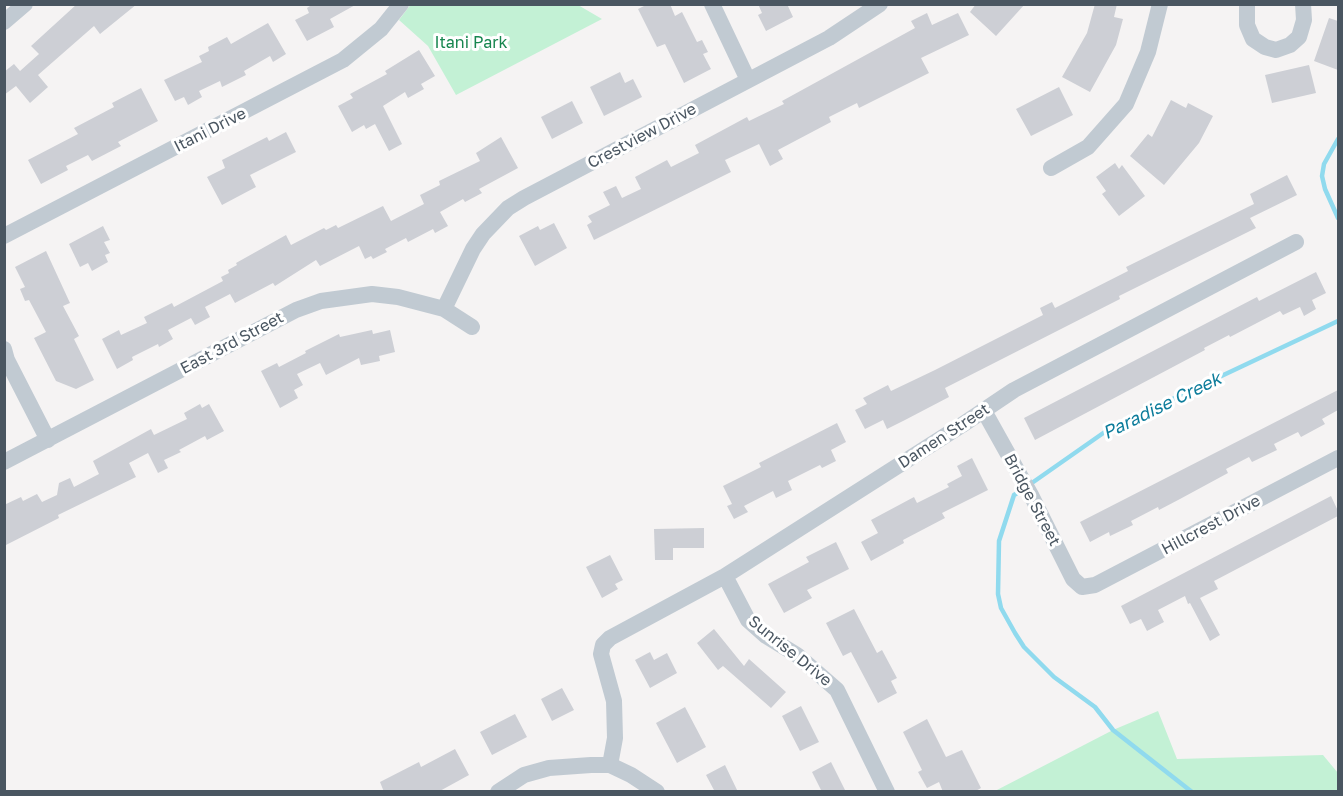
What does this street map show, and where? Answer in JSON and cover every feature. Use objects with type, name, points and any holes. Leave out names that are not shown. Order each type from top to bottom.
[{"type":"street","points":[[4,22],[25,4]]},
{"type":"street","name":"Itani Drive","points":[[4,236],[343,60],[381,29],[401,4]]},
{"type":"street","points":[[712,4],[748,80]]},
{"type":"street","name":"Crestview Drive","points":[[444,309],[472,249],[508,208],[829,38],[880,4]]},
{"type":"street","points":[[1051,168],[1088,147],[1126,105],[1148,52],[1160,4]]},
{"type":"street","points":[[1247,4],[1247,25],[1253,39],[1265,47],[1276,50],[1290,45],[1299,37],[1304,20],[1303,4]]},
{"type":"street","name":"Damen Street","points":[[610,765],[616,719],[610,683],[601,654],[603,645],[620,633],[725,576],[1014,390],[1296,242]]},
{"type":"street","name":"East 3rd Street","points":[[4,462],[296,310],[321,301],[372,294],[398,297],[444,309],[472,327]]},
{"type":"street","points":[[4,349],[7,360],[48,440]]},
{"type":"street","name":"Bridge Street","points":[[984,411],[1032,497],[1073,579],[1082,587]]},
{"type":"street","name":"Hillcrest Drive","points":[[1082,587],[1095,585],[1338,458]]},
{"type":"street","name":"Sunrise Drive","points":[[725,576],[748,620],[766,636],[797,655],[837,690],[887,792]]},
{"type":"street","points":[[498,792],[524,775],[549,768],[591,765],[610,765],[657,792]]},
{"type":"green space","name":"Itani Park","points":[[411,4],[578,5],[602,19],[456,95],[428,46],[399,20]]},
{"type":"green space","points":[[1158,711],[1177,759],[1323,755],[1338,773],[1338,791],[995,791],[1113,730]]},
{"type":"building","points":[[77,4],[137,4],[100,34],[94,26],[38,75],[48,87],[30,103],[16,86],[4,95],[4,72],[14,64],[20,71],[39,54],[31,46]]},
{"type":"building","points":[[313,4],[357,4],[330,19],[334,27],[307,41],[295,20],[309,13],[307,8]]},
{"type":"building","points":[[648,4],[670,4],[675,16],[682,12],[697,42],[702,40],[708,52],[703,54],[711,69],[684,83],[665,44],[657,47],[638,9]]},
{"type":"building","points":[[758,4],[787,4],[793,17],[766,31],[758,15],[762,13]]},
{"type":"building","points":[[976,4],[1025,4],[996,36],[970,12]]},
{"type":"building","points":[[1095,4],[1117,4],[1114,17],[1123,19],[1116,45],[1090,92],[1062,77],[1087,33]]},
{"type":"building","points":[[927,13],[932,25],[958,13],[969,35],[921,58],[929,73],[859,108],[857,103],[829,117],[831,122],[778,150],[783,159],[770,166],[759,144],[725,160],[731,172],[594,240],[587,225],[592,222],[588,216],[610,205],[603,192],[616,186],[622,198],[641,189],[635,177],[667,160],[671,167],[699,153],[695,145],[747,117],[749,121],[784,104],[782,101],[915,28],[911,21]]},
{"type":"building","points":[[1329,18],[1338,21],[1338,70],[1314,61]]},
{"type":"building","points":[[268,23],[286,54],[273,62],[270,56],[244,71],[246,75],[222,87],[220,81],[199,91],[202,97],[188,105],[184,97],[175,101],[164,80],[202,62],[199,56],[209,51],[208,47],[227,37],[231,44]]},
{"type":"building","points":[[419,50],[435,76],[421,84],[424,89],[408,98],[405,92],[383,106],[402,144],[389,151],[375,124],[366,129],[364,125],[352,132],[338,106],[353,98],[350,94],[387,74],[385,71]]},
{"type":"building","points":[[1309,65],[1316,93],[1272,103],[1265,75]]},
{"type":"building","points":[[620,72],[625,83],[633,79],[642,97],[604,116],[590,87]]},
{"type":"building","points":[[1059,87],[1073,115],[1031,136],[1016,109]]},
{"type":"building","points":[[141,88],[158,121],[118,142],[121,146],[92,161],[88,155],[66,166],[68,170],[41,184],[28,160],[78,134],[74,128],[114,107],[112,103]]},
{"type":"building","points":[[1171,100],[1186,108],[1188,103],[1213,116],[1199,143],[1164,185],[1130,156],[1148,134],[1152,137]]},
{"type":"building","points":[[572,101],[583,123],[552,139],[541,117]]},
{"type":"building","points":[[286,132],[296,152],[250,175],[256,187],[222,205],[207,177],[225,168],[222,160],[267,137],[269,141]]},
{"type":"building","points":[[501,137],[518,168],[479,189],[482,193],[465,202],[463,199],[440,212],[448,226],[435,233],[433,229],[408,242],[406,238],[385,249],[387,252],[373,259],[371,256],[365,259],[359,246],[320,266],[316,260],[275,286],[273,283],[235,303],[230,294],[205,307],[210,317],[195,325],[191,318],[168,330],[173,339],[132,357],[133,360],[117,369],[102,339],[119,330],[121,335],[147,323],[144,317],[172,303],[174,307],[223,281],[221,277],[229,273],[228,270],[237,265],[236,263],[286,235],[291,245],[324,228],[326,230],[336,225],[338,228],[383,206],[391,221],[424,204],[420,195],[440,185],[439,181],[480,161],[476,153]]},
{"type":"building","points":[[1115,163],[1119,169],[1122,165],[1145,196],[1119,216],[1102,194],[1106,191],[1096,177]]},
{"type":"building","points":[[1287,175],[1297,195],[1250,218],[1256,228],[1119,296],[1120,299],[945,388],[949,397],[905,420],[887,429],[883,420],[865,429],[855,410],[867,404],[863,398],[888,385],[891,391],[935,370],[1043,315],[1040,308],[1052,302],[1055,308],[1128,271],[1126,267],[1254,204],[1250,194]]},
{"type":"building","points":[[554,223],[567,248],[535,266],[519,236],[538,226],[540,230]]},
{"type":"building","points":[[103,226],[110,240],[104,242],[110,253],[105,255],[108,262],[92,271],[88,263],[80,267],[69,244]]},
{"type":"building","points":[[46,251],[70,303],[63,306],[79,336],[74,339],[94,380],[76,389],[56,381],[34,338],[46,332],[29,300],[25,301],[20,289],[25,287],[15,267]]},
{"type":"building","points":[[1316,272],[1326,293],[1312,300],[1316,309],[1304,316],[1300,307],[1283,315],[1280,311],[1204,348],[1205,350],[1035,440],[1024,418],[1257,297],[1259,301]]},
{"type":"building","points":[[372,330],[373,334],[390,330],[395,352],[379,356],[380,361],[361,365],[359,358],[326,375],[320,363],[297,374],[303,385],[294,390],[298,398],[280,408],[261,371],[277,363],[279,367],[339,334],[340,337]]},
{"type":"building","points":[[1338,390],[1338,410],[1322,419],[1325,424],[1301,437],[1298,432],[1274,444],[1277,450],[1252,462],[1249,457],[1226,469],[1228,473],[1159,510],[1158,507],[1131,521],[1133,525],[1110,536],[1109,532],[1090,542],[1080,522]]},
{"type":"building","points":[[200,404],[202,408],[209,404],[224,431],[207,440],[205,436],[179,450],[181,452],[164,460],[168,468],[158,473],[148,453],[129,463],[136,477],[58,515],[59,518],[4,546],[4,505],[21,497],[23,501],[37,494],[42,502],[57,495],[59,483],[70,478],[74,487],[99,474],[93,461],[151,429],[154,435],[187,419],[184,413]]},
{"type":"building","points":[[837,423],[846,442],[831,450],[836,461],[822,468],[820,465],[788,481],[792,490],[776,498],[773,491],[744,506],[748,512],[734,519],[727,506],[732,504],[723,486],[761,467],[759,463]]},
{"type":"building","points":[[972,458],[988,490],[942,513],[945,518],[903,540],[904,543],[871,561],[861,542],[878,533],[871,520],[914,497],[917,503],[949,487],[947,484],[962,476],[957,466]]},
{"type":"building","points":[[1331,496],[1338,516],[1214,581],[1218,589],[1200,598],[1220,635],[1210,641],[1185,596],[1158,610],[1164,622],[1147,631],[1141,619],[1130,624],[1121,606]]},
{"type":"building","points":[[704,528],[704,548],[673,548],[673,560],[655,560],[654,529]]},
{"type":"building","points":[[836,542],[849,569],[807,590],[812,598],[784,613],[768,584],[809,562],[806,557]]},
{"type":"building","points":[[610,555],[623,580],[615,584],[618,589],[602,598],[586,567]]},
{"type":"building","points":[[854,609],[877,653],[882,650],[897,678],[891,681],[897,693],[878,703],[851,652],[843,656],[826,623]]},
{"type":"building","points":[[714,629],[744,666],[749,659],[786,692],[771,708],[723,666],[718,670],[697,643]]},
{"type":"building","points":[[650,652],[654,660],[667,653],[677,673],[650,688],[635,660]]},
{"type":"building","points":[[562,688],[574,710],[552,721],[541,699]]},
{"type":"building","points":[[801,706],[819,742],[800,751],[782,716]]},
{"type":"building","points":[[685,707],[706,747],[677,763],[656,723]]},
{"type":"building","points":[[515,714],[527,737],[492,755],[480,732]]},
{"type":"building","points":[[927,719],[946,757],[962,750],[981,788],[974,792],[943,792],[939,782],[927,788],[918,772],[922,770],[903,732]]},
{"type":"building","points":[[455,749],[469,775],[438,792],[384,792],[380,782],[419,762],[421,767]]},
{"type":"building","points":[[831,762],[846,792],[822,792],[812,772]]},
{"type":"building","points":[[725,765],[738,792],[715,792],[706,775]]},
{"type":"waterway","name":"Paradise Creek","points":[[1338,139],[1324,164],[1322,176],[1325,189],[1338,218]]},
{"type":"waterway","name":"Paradise Creek","points":[[1029,485],[1109,429],[1338,321]]},
{"type":"waterway","name":"Paradise Creek","points":[[1022,490],[1014,495],[999,541],[998,594],[1001,608],[1015,633],[1024,647],[1054,677],[1095,707],[1113,730],[1192,792]]}]
